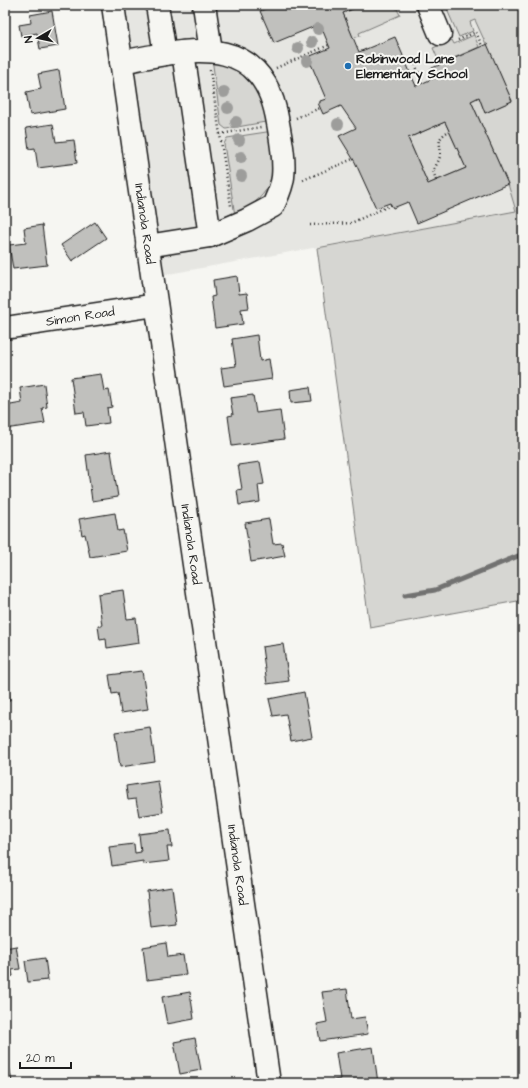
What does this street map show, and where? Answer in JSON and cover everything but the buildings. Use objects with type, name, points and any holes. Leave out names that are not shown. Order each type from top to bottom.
[{"type":"street","name":"Indianola Road","points":[[113,5],[269,1083]]},
{"type":"street","points":[[157,5],[174,53],[210,236]]},
{"type":"street","points":[[204,5],[209,51]]},
{"type":"street","points":[[428,5],[447,38]]},
{"type":"street","points":[[122,62],[174,53],[209,51],[238,56],[259,73],[275,102],[283,156],[283,178],[273,206],[234,226],[210,236],[148,246]]},
{"type":"street","name":"Simon Road","points":[[5,328],[156,305]]},
{"type":"path","points":[[447,38],[476,32],[482,46]]},
{"type":"path","points":[[272,70],[329,45]]},
{"type":"path","points":[[209,51],[234,226]]},
{"type":"path","points":[[412,58],[423,83]]},
{"type":"path","points":[[292,120],[320,108]]},
{"type":"path","points":[[220,134],[264,127]]},
{"type":"path","points":[[436,180],[433,171],[440,158],[440,138],[449,131]]},
{"type":"path","points":[[302,180],[353,159]]},
{"type":"path","points":[[310,225],[351,223],[391,205]]},
{"type":"shaded area","points":[[113,5],[523,5],[523,210],[152,277]]},
{"type":"shaded area","points":[[362,5],[395,5],[400,15],[359,33],[360,36],[353,38],[343,13]]},
{"type":"shaded area","points":[[445,5],[523,5],[523,600],[370,628],[317,248],[516,211],[508,184],[471,101],[479,97],[485,113],[512,101],[475,20],[470,22],[473,31],[459,37]]},
{"type":"shaded area","points":[[474,35],[479,47],[440,64],[433,48],[452,40],[454,44]]},
{"type":"shaded area","points":[[212,58],[229,63],[252,80],[271,121],[226,129],[221,125]]},
{"type":"shaded area","points":[[445,122],[466,168],[428,184],[408,138]]},
{"type":"shaded area","points":[[273,131],[273,171],[266,190],[248,208],[235,216],[224,144],[227,138]]},
{"type":"waterway","points":[[405,595],[435,590],[523,554]]},
{"type":"place","name":"Robinwood Lane Elementary School","points":[[348,66]]}]
